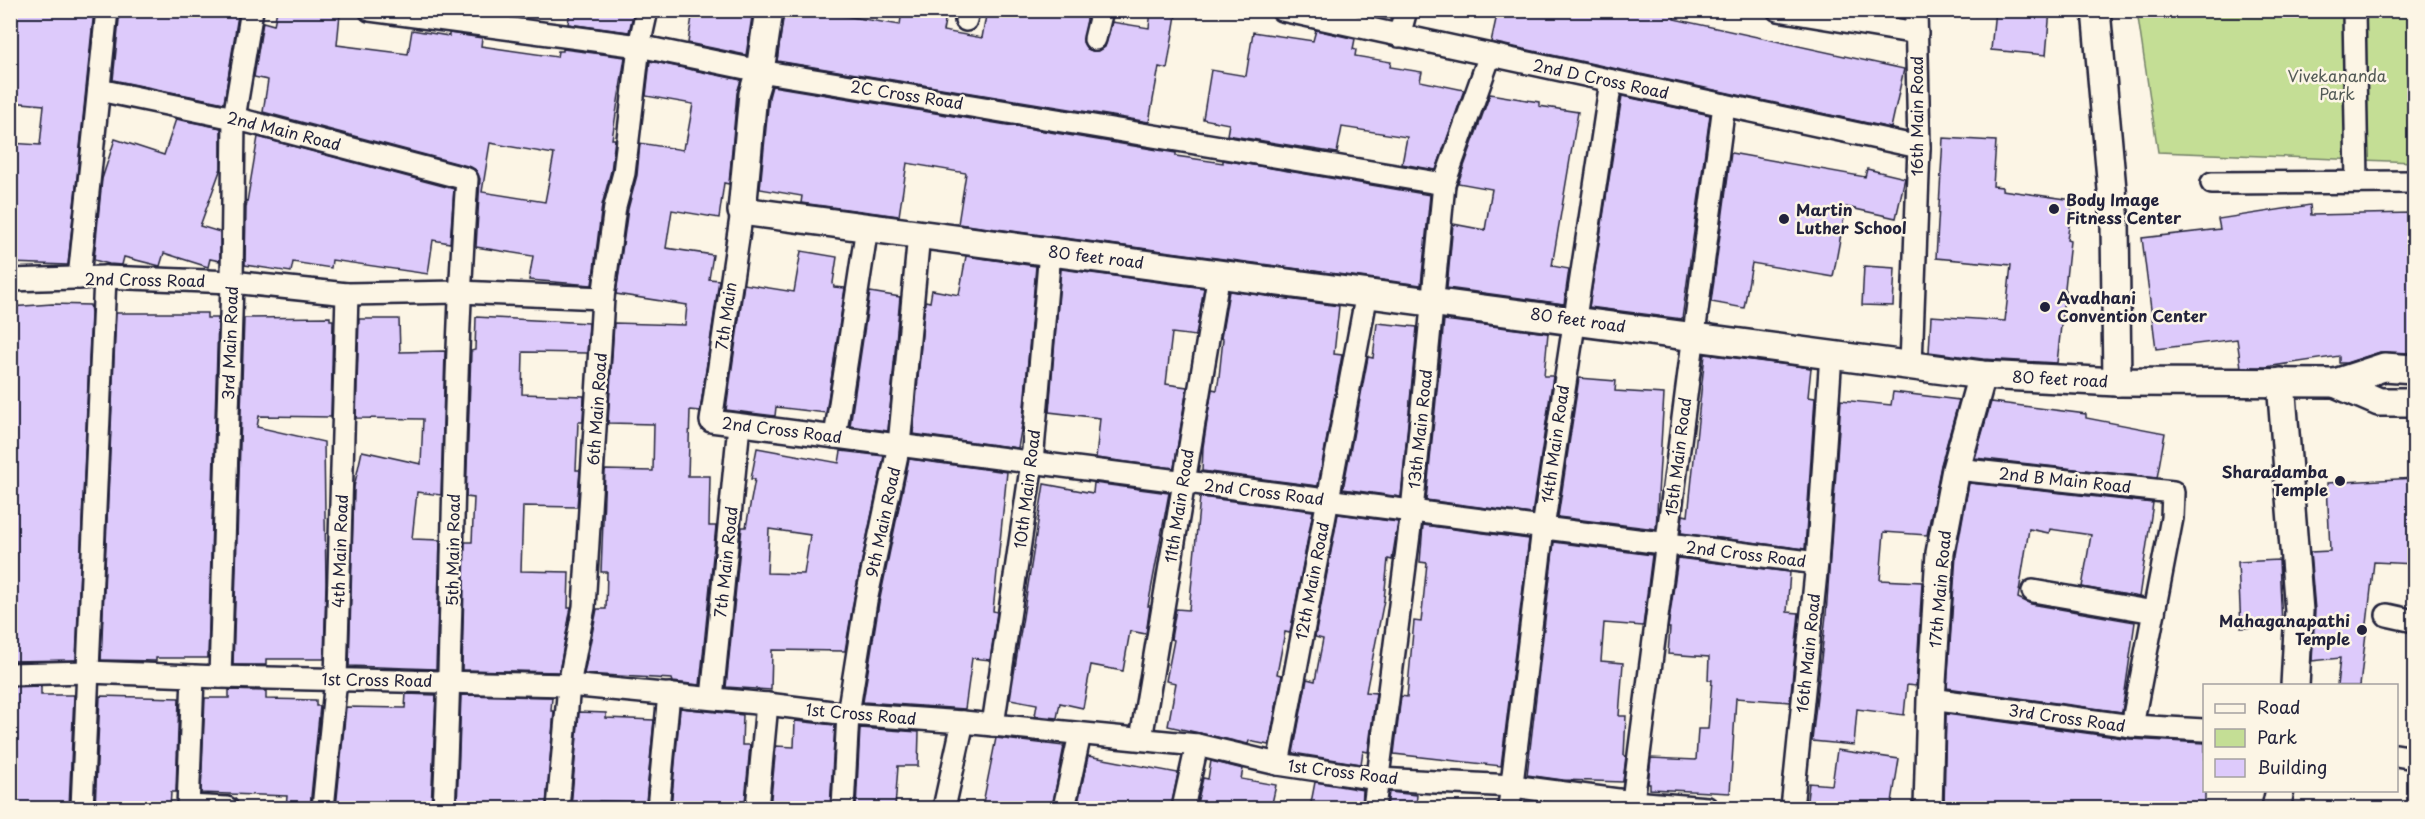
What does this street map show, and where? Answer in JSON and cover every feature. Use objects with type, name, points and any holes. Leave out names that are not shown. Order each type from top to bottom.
[{"type":"street","points":[[79,278],[107,10]]},
{"type":"street","name":"3rd Main Road","points":[[220,677],[232,282],[234,117],[252,10]]},
{"type":"street","name":"2C Cross Road","points":[[370,10],[639,46],[760,71],[1444,184]]},
{"type":"street","name":"6th Main Road","points":[[558,808],[570,685],[584,608],[603,298],[615,207],[624,173],[639,46],[647,10]]},
{"type":"street","points":[[742,211],[753,94],[760,71],[769,10]]},
{"type":"street","points":[[1095,39],[1102,10]]},
{"type":"street","name":"2nd D Cross Road","points":[[1282,10],[1919,147]]},
{"type":"street","points":[[1399,36],[1406,10]]},
{"type":"street","points":[[1778,10],[1917,33]]},
{"type":"street","name":"16th Main Road","points":[[1911,365],[1919,147],[1916,10]]},
{"type":"street","points":[[2096,10],[2115,223],[2117,382]]},
{"type":"street","points":[[2354,10],[2357,182]]},
{"type":"street","name":"13th Main Road","points":[[1374,808],[1412,511],[1444,184],[1490,55]]},
{"type":"street","name":"14th Main Road","points":[[1509,808],[1543,528],[1611,81]]},
{"type":"street","name":"2nd Main Road","points":[[99,90],[234,117],[467,178]]},
{"type":"street","name":"15th Main Road","points":[[1633,805],[1724,105]]},
{"type":"street","name":"5th Main Road","points":[[444,808],[450,682],[459,292],[467,178]]},
{"type":"street","points":[[2212,183],[2415,182]]},
{"type":"street","name":"80 feet road","points":[[742,211],[1982,375],[2117,382],[2335,383],[2384,366],[2415,369]]},
{"type":"street","name":"7th Main","points":[[711,421],[742,211]]},
{"type":"street","points":[[835,437],[867,227]]},
{"type":"street","name":"9th Main Road","points":[[843,808],[848,714],[866,601],[899,445],[919,234]]},
{"type":"street","name":"10th Main Road","points":[[993,725],[1032,462],[1050,251]]},
{"type":"street","name":"11th Main Road","points":[[1141,740],[1219,273]]},
{"type":"street","points":[[82,808],[105,277]]},
{"type":"street","name":"2nd Cross Road","points":[[10,280],[105,277],[232,282],[347,294],[459,292],[603,298]]},
{"type":"street","name":"12th Main Road","points":[[1278,764],[1367,292]]},
{"type":"street","name":"4th Main Road","points":[[323,808],[336,679],[347,294]]},
{"type":"street","name":"16th Main Road","points":[[1792,808],[1817,562],[1831,354]]},
{"type":"street","name":"17th Main Road","points":[[1928,808],[1931,699],[1940,553],[1956,469],[1982,375]]},
{"type":"street","points":[[2281,382],[2300,611],[2295,684]]},
{"type":"street","points":[[2335,383],[2379,402],[2415,402]]},
{"type":"street","name":"2nd Cross Road","points":[[711,421],[1817,562]]},
{"type":"street","name":"7th Main Road","points":[[712,698],[739,425]]},
{"type":"street","name":"2nd B Main Road","points":[[1956,469],[2173,492],[2172,518],[2154,612]]},
{"type":"street","points":[[2033,591],[2154,612],[2132,726]]},
{"type":"street","points":[[2387,615],[2415,621]]},
{"type":"street","name":"1st Cross Road","points":[[10,674],[88,672],[570,685],[712,698],[848,714],[963,722],[1197,745],[1278,764],[1378,779],[1513,786],[1633,805],[1707,808]]},
{"type":"street","points":[[193,676],[188,807],[227,808]]},
{"type":"street","points":[[658,808],[669,694]]},
{"type":"street","name":"3rd Cross Road","points":[[1931,699],[2132,726],[2203,730]]},
{"type":"street","points":[[756,808],[767,704]]},
{"type":"street","points":[[944,808],[963,722]]},
{"type":"street","points":[[1064,808],[1080,734]]},
{"type":"street","points":[[1183,808],[1197,745]]},
{"type":"street","points":[[2398,755],[2415,758]]},
{"type":"street","points":[[2276,808],[2280,792]]},
{"type":"green space","name":"Vivekananda Park","points":[[2137,11],[2410,11],[2414,162],[2158,152]]},
{"type":"building","points":[[12,10],[94,10],[68,265],[10,263],[10,143],[40,145],[44,105],[10,102]]},
{"type":"building","points":[[120,10],[221,10],[238,15],[224,103],[113,80]]},
{"type":"building","points":[[277,10],[308,10],[340,14],[337,45],[408,54],[412,30],[482,38],[481,46],[557,57],[558,51],[563,51],[563,49],[625,57],[612,139],[615,139],[611,171],[602,205],[592,285],[529,280],[533,256],[476,247],[480,179],[476,170],[471,167],[263,112],[268,80],[254,77],[263,22],[274,25]],"holes":[[[490,143],[554,154],[545,202],[482,192]]]},
{"type":"building","points":[[570,10],[634,10],[629,32],[568,24]]},
{"type":"building","points":[[693,10],[753,10],[746,55],[688,43]]},
{"type":"building","points":[[784,10],[827,10],[827,13],[900,25],[902,10],[947,10],[943,31],[982,38],[987,10],[1031,16],[1032,10],[1089,10],[1083,42],[1087,49],[1093,51],[1099,51],[1105,47],[1112,22],[1149,28],[1151,11],[1176,15],[1167,69],[1159,67],[1149,122],[777,61]]},
{"type":"building","points":[[1498,10],[1675,10],[1674,19],[1904,69],[1891,128],[1491,42]]},
{"type":"building","points":[[1995,10],[2050,10],[2046,55],[1991,50]]},
{"type":"building","points":[[1316,30],[1355,39],[1353,49],[1356,50],[1355,56],[1391,62],[1390,67],[1422,72],[1420,81],[1464,90],[1436,170],[1402,164],[1407,137],[1342,127],[1337,153],[1227,135],[1229,124],[1203,119],[1211,70],[1246,76],[1253,32],[1313,41]]},
{"type":"building","points":[[650,61],[741,80],[737,93],[729,184],[724,183],[719,218],[672,210],[666,248],[713,255],[709,279],[719,280],[700,411],[690,410],[688,476],[710,476],[709,526],[716,526],[700,685],[673,682],[672,679],[584,674],[597,609],[606,609],[607,572],[601,572],[605,470],[653,471],[654,424],[608,423],[614,323],[685,325],[687,305],[616,294],[628,209],[637,175],[640,143],[683,150],[693,104],[646,96]]},
{"type":"building","points":[[772,86],[1176,153],[1176,156],[1223,163],[1223,160],[1430,195],[1421,285],[958,224],[966,173],[907,163],[899,216],[801,203],[802,196],[760,189]]},
{"type":"building","points":[[1490,94],[1539,102],[1539,106],[1578,112],[1552,266],[1569,269],[1564,304],[1447,288],[1453,224],[1485,230],[1492,189],[1458,183]]},
{"type":"building","points":[[1622,96],[1710,115],[1682,319],[1589,307]]},
{"type":"building","points":[[176,119],[221,128],[221,168],[200,226],[220,232],[220,261],[210,259],[208,267],[164,253],[160,266],[124,257],[122,265],[94,260],[102,179],[115,139],[164,155]]},
{"type":"building","points":[[258,137],[454,189],[450,243],[433,240],[428,274],[332,260],[331,268],[293,262],[291,272],[245,265],[246,208]]},
{"type":"building","points":[[1943,138],[1996,141],[1993,186],[2002,187],[2002,190],[2073,200],[2067,240],[2070,241],[2057,363],[1983,359],[1929,352],[1931,316],[2005,321],[2011,265],[1936,258]]},
{"type":"building","name":"Martin Luther School","points":[[1731,153],[1865,177],[1867,169],[1905,178],[1896,218],[1846,207],[1833,277],[1752,263],[1744,308],[1711,302]]},
{"type":"building","points":[[2310,205],[2311,215],[2413,213],[2414,289],[2412,289],[2415,353],[2380,352],[2346,363],[2339,363],[2339,356],[2266,367],[2241,367],[2237,339],[2156,349],[2142,238],[2220,229],[2218,219]]},
{"type":"building","points":[[801,251],[837,257],[834,287],[845,288],[826,413],[776,407],[775,416],[726,410],[744,284],[794,292]]},
{"type":"building","points":[[966,256],[1036,266],[1023,419],[1018,448],[913,434],[925,301],[930,302],[932,290],[959,295]]},
{"type":"building","points":[[1864,266],[1895,268],[1893,306],[1862,305]]},
{"type":"building","points":[[1061,269],[1204,288],[1196,336],[1172,333],[1166,384],[1187,387],[1174,468],[1096,458],[1100,418],[1049,412]]},
{"type":"building","points":[[1229,291],[1339,306],[1334,354],[1342,355],[1318,486],[1202,471],[1203,447],[1212,389],[1217,390],[1219,377],[1223,339],[1221,338]]},
{"type":"building","points":[[870,292],[900,297],[888,431],[850,426]]},
{"type":"building","points":[[52,304],[90,305],[91,313],[76,660],[10,661],[10,307]]},
{"type":"building","points":[[116,313],[207,313],[207,318],[218,318],[208,658],[156,658],[156,661],[101,660]]},
{"type":"building","points":[[330,317],[330,320],[333,320],[331,417],[259,416],[257,427],[324,442],[326,583],[324,659],[266,659],[266,665],[233,665],[244,318]]},
{"type":"building","points":[[476,317],[589,323],[587,353],[523,352],[522,394],[584,396],[583,422],[578,422],[576,470],[580,470],[577,507],[523,506],[521,571],[569,572],[568,608],[571,608],[559,672],[462,670],[465,542],[472,542],[474,498],[466,497],[471,351],[475,350]]},
{"type":"building","points":[[359,319],[399,319],[400,352],[445,351],[441,495],[417,492],[412,539],[440,540],[436,669],[349,666],[354,487],[362,451],[421,464],[423,419],[356,418]]},
{"type":"building","points":[[1444,320],[1548,333],[1544,376],[1553,376],[1532,514],[1426,500]]},
{"type":"building","points":[[1377,323],[1417,327],[1401,497],[1343,489],[1368,357],[1373,358]]},
{"type":"building","points":[[1705,354],[1811,368],[1808,397],[1815,398],[1805,549],[1681,533],[1683,515],[1688,516]]},
{"type":"building","points":[[1579,378],[1616,381],[1615,391],[1664,394],[1656,529],[1558,517]]},
{"type":"building","points":[[1893,392],[1959,400],[1941,465],[1927,535],[1884,532],[1880,580],[1922,582],[1916,686],[1907,685],[1904,715],[1857,709],[1854,745],[1812,741],[1826,615],[1841,400],[1891,405]]},
{"type":"building","points":[[1991,402],[2086,414],[2086,418],[2165,433],[2157,478],[1975,458]]},
{"type":"building","points":[[757,448],[839,463],[841,451],[884,456],[845,651],[772,650],[771,690],[726,687],[742,527],[746,527],[755,479],[751,479]],"holes":[[[769,529],[810,535],[804,574],[767,573]]]},
{"type":"building","points":[[909,459],[1007,472],[993,611],[997,612],[990,660],[972,658],[965,709],[863,702],[879,603]]},
{"type":"building","points":[[2415,478],[2415,564],[2374,562],[2360,684],[2337,684],[2340,658],[2312,661],[2315,610],[2310,552],[2330,551],[2327,483]]},
{"type":"building","points":[[1094,483],[1169,493],[1148,606],[1150,606],[1146,634],[1130,631],[1123,671],[1091,665],[1083,708],[1060,703],[1057,718],[1035,716],[1037,704],[1010,699],[1044,484],[1093,493]]},
{"type":"building","points":[[1969,483],[2153,503],[2139,597],[2082,587],[2091,535],[2050,529],[2049,533],[2029,529],[2018,598],[2031,604],[2135,622],[2122,712],[1947,688],[1956,555]]},
{"type":"building","points":[[1200,497],[1313,511],[1290,633],[1285,632],[1277,674],[1282,675],[1269,745],[1249,741],[1248,744],[1168,726],[1176,683],[1166,681],[1174,640],[1171,639],[1176,609],[1189,610]]},
{"type":"building","points":[[1338,514],[1398,522],[1392,560],[1388,559],[1384,600],[1366,692],[1376,693],[1368,752],[1363,751],[1361,764],[1293,753],[1307,679],[1315,681],[1323,639],[1315,637]]},
{"type":"building","points":[[1423,525],[1529,539],[1501,766],[1394,754],[1401,696],[1407,697],[1414,621],[1421,622],[1427,563],[1420,562]]},
{"type":"building","points":[[1554,542],[1652,555],[1643,626],[1604,623],[1601,661],[1623,663],[1619,716],[1626,716],[1624,756],[1626,756],[1623,782],[1563,780],[1527,775]]},
{"type":"building","points":[[1678,558],[1790,572],[1787,612],[1799,613],[1790,702],[1736,698],[1730,793],[1650,789],[1650,784],[1648,784],[1651,758],[1696,760],[1698,729],[1708,729],[1712,680],[1708,680],[1709,657],[1668,654],[1670,628],[1668,628]]},
{"type":"building","points":[[2279,560],[2282,626],[2241,628],[2238,562]]},
{"type":"building","points":[[41,686],[41,695],[74,695],[69,808],[16,808],[16,793],[10,793],[10,687]]},
{"type":"building","points":[[229,690],[266,691],[266,699],[316,700],[316,706],[320,706],[310,807],[286,807],[287,796],[201,793],[205,698],[229,698]]},
{"type":"building","points":[[406,694],[436,695],[431,808],[336,808],[346,707],[405,708]]},
{"type":"building","points":[[461,695],[552,697],[551,711],[554,711],[546,808],[457,808]]},
{"type":"building","points":[[100,696],[179,698],[176,792],[171,792],[170,808],[95,808]]},
{"type":"building","points":[[680,708],[743,715],[742,745],[750,745],[745,803],[699,801],[699,808],[671,808]]},
{"type":"building","points":[[579,712],[606,713],[606,718],[654,720],[646,802],[599,801],[598,808],[571,808]]},
{"type":"building","points":[[1946,714],[2130,739],[2203,743],[2205,808],[1944,808]]},
{"type":"building","points":[[795,721],[835,725],[830,808],[770,808],[776,746],[794,747]]},
{"type":"building","points":[[860,728],[919,732],[918,766],[898,766],[895,808],[856,808]]},
{"type":"building","points":[[996,738],[1064,746],[1052,808],[982,808]]},
{"type":"building","points":[[1837,750],[1899,759],[1891,808],[1806,808],[1809,783],[1832,785]]},
{"type":"building","points":[[1088,756],[1178,773],[1171,808],[1077,808]]},
{"type":"building","points":[[1211,761],[1243,769],[1241,779],[1276,785],[1271,808],[1196,808],[1203,778],[1208,779]]},
{"type":"building","points":[[1315,782],[1363,790],[1362,808],[1310,808]]},
{"type":"building","points":[[1389,792],[1417,795],[1416,808],[1387,808]]},
{"type":"place","name":"Body Image Fitness Center","points":[[2054,209]]},
{"type":"place","name":"Martin Luther School","points":[[1784,219]]},
{"type":"place","name":"Avadhani Convention Center","points":[[2045,307]]},
{"type":"place","name":"Sharadamba Temple","points":[[2340,481]]},
{"type":"place","name":"Mahaganapathi Temple","points":[[2362,630]]}]
